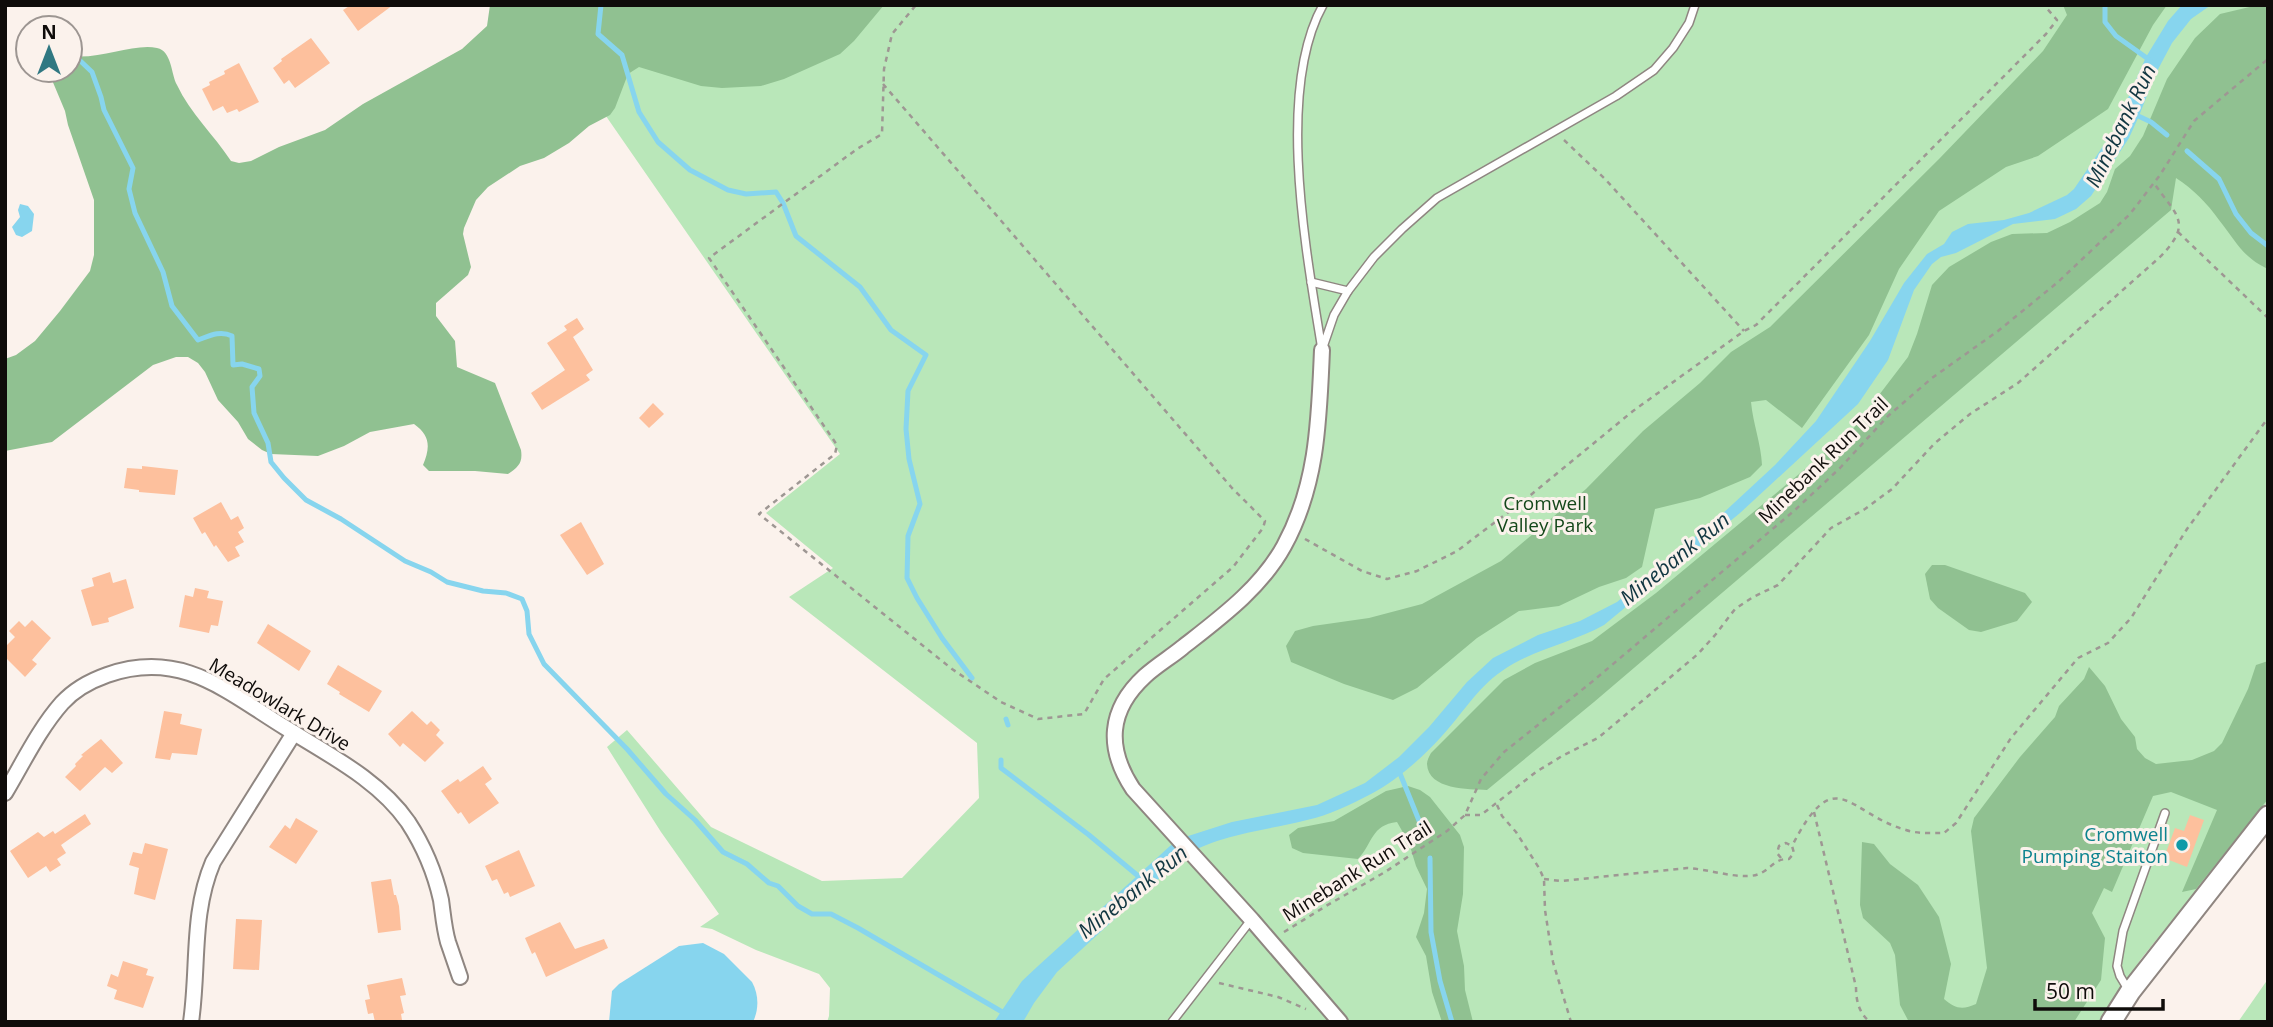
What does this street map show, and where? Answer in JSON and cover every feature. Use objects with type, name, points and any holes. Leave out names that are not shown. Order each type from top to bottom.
[{"type":"main road","points":[[2111,1022],[2130,992],[2268,816]]},
{"type":"street","points":[[1322,350],[1317,443],[1308,487],[1283,547],[1264,574],[1239,601],[1146,675],[1129,693],[1119,710],[1114,744],[1122,773],[1133,789],[1340,1022]]},
{"type":"street","name":"Meadowlark Drive","points":[[5,793],[52,715],[82,687],[124,669],[158,667],[186,671],[215,684],[294,733],[367,780],[392,801],[408,822],[432,872],[460,977]]},
{"type":"street","points":[[191,1022],[199,908],[204,883],[213,862],[294,733]]},
{"type":"lane","points":[[1322,350],[1311,282],[1297,146],[1299,96],[1307,51],[1323,5]]},
{"type":"lane","points":[[1322,350],[1334,315],[1348,291],[1374,257],[1402,229],[1437,198],[1616,96],[1654,69],[1673,48],[1689,23],[1695,5]]},
{"type":"lane","points":[[1311,282],[1348,291]]},
{"type":"lane","points":[[2130,992],[2120,976],[2118,965],[2123,931],[2165,813]]},
{"type":"lane","points":[[1172,1022],[1252,920]]},
{"type":"path","points":[[883,84],[1232,488],[1265,521],[1263,528],[1233,567],[1104,679],[1084,713],[1038,719],[1001,702],[952,669],[759,514],[835,454],[837,445],[709,258],[857,149],[882,134],[883,84],[884,69],[892,34],[916,5]]},
{"type":"path","points":[[1291,531],[1362,571],[1387,579],[1417,571],[1457,551],[1633,411],[1756,325],[2046,34],[2057,20],[2044,5]]},
{"type":"path","name":"Minebank Run Trail","points":[[1280,935],[1433,841],[1465,815],[1481,779],[1504,752],[1603,673],[1795,510],[1840,468],[1888,416],[1932,378],[1998,331],[2058,282],[2130,215],[2194,121],[2268,59]]},
{"type":"path","points":[[1554,131],[1605,179],[1744,331]]},
{"type":"path","points":[[1465,815],[1481,815],[1536,772],[1608,730],[1698,654],[1735,609],[1752,597],[1778,586],[1831,528],[1865,509],[1892,489],[1935,443],[1970,414],[2018,383],[2160,257],[2175,241],[2178,216],[2154,183]]},
{"type":"path","points":[[2178,232],[2268,318]]},
{"type":"path","points":[[1544,878],[1561,880],[1687,868],[1751,876],[1765,873],[1776,862],[1789,859],[1794,853],[1792,846],[1802,826],[1814,812],[1827,800],[1842,798],[1906,830],[1944,833],[1956,822],[2011,738],[2078,657],[2108,643],[2131,618],[2186,529],[2268,418]]},
{"type":"path","points":[[1497,805],[1544,878],[1545,910],[1553,962],[1571,1022]]},
{"type":"path","points":[[1814,812],[1856,987],[1856,1002],[1870,1022]]},
{"type":"path","points":[[1782,859],[1777,853],[1779,846],[1786,843],[1792,846]]},
{"type":"path","points":[[1216,982],[1278,997],[1305,1008],[1311,1015]]},
{"type":"green space","points":[[490,5],[884,5],[840,54],[784,79],[761,86],[701,86],[639,67],[628,74],[610,115],[589,126],[569,143],[544,158],[520,166],[488,187],[476,200],[463,234],[471,267],[468,275],[436,303],[436,316],[455,341],[457,367],[495,383],[521,450],[519,464],[508,474],[429,471],[423,465],[428,443],[424,433],[414,424],[370,432],[318,456],[271,454],[248,439],[238,422],[218,400],[205,372],[198,363],[188,357],[176,357],[153,365],[52,442],[5,451],[5,359],[16,355],[35,341],[90,271],[94,255],[94,200],[54,84],[84,84],[84,57],[148,47],[162,50],[189,105],[231,161],[239,163],[251,161],[325,130],[363,104],[462,49],[487,26]]},
{"type":"green space","name":"Cromwell Valley Park","points":[[646,5],[2268,5],[2268,801],[2141,959],[2100,1022],[827,1022],[830,988],[819,974],[756,950],[712,929],[700,927],[719,914],[661,832],[607,747],[627,730],[711,827],[822,881],[902,878],[979,798],[977,743],[789,597],[833,568],[766,513],[840,454],[572,67]]},
{"type":"green space","points":[[2063,5],[2167,5],[2153,25],[2108,109],[2038,156],[2006,167],[1939,211],[1899,269],[1869,335],[1802,428],[1766,400],[1751,402],[1762,465],[1750,477],[1700,498],[1655,509],[1642,567],[1626,578],[1599,587],[1559,606],[1519,611],[1477,638],[1417,688],[1393,700],[1344,684],[1291,662],[1286,646],[1295,631],[1369,618],[1422,604],[1501,561],[1586,489],[1643,431],[1700,383],[1731,352],[1770,327],[1939,159],[2043,51],[2067,15]]},
{"type":"green space","points":[[2268,5],[2268,269],[2246,254],[2205,202],[2176,178],[2171,210],[1487,790],[1451,786],[1434,779],[1427,764],[1431,753],[1504,680],[1535,663],[1592,641],[1656,593],[1847,437],[1908,357],[1932,285],[1949,267],[1991,242],[2012,234],[2047,233],[2100,203],[2115,169],[2130,156],[2143,136],[2167,79],[2195,38],[2220,14]]},
{"type":"green space","points":[[1932,565],[1945,565],[2025,593],[2032,602],[2017,621],[1981,632],[1969,630],[1930,599],[1925,574]]},
{"type":"green space","points":[[2268,661],[2268,799],[2196,889],[2182,892],[2217,810],[2171,792],[2153,796],[2112,892],[2104,888],[2092,913],[2105,938],[2101,980],[2074,1022],[1909,1022],[1900,1005],[1895,955],[1890,943],[1863,918],[1860,905],[1862,842],[1874,844],[1890,864],[1918,885],[1939,917],[1951,964],[1944,999],[1959,1007],[1976,1004],[1987,968],[1971,831],[1974,818],[2020,757],[2055,717],[2059,706],[2084,679],[2089,667],[2105,686],[2121,719],[2135,737],[2137,749],[2145,758],[2156,764],[2192,760],[2214,751],[2222,743],[2248,689],[2256,665]]},
{"type":"green space","points":[[1408,786],[1430,797],[1460,835],[1464,847],[1463,894],[1457,931],[1464,966],[1465,990],[1473,1022],[1442,1022],[1432,992],[1426,956],[1416,937],[1424,913],[1427,889],[1409,843],[1397,822],[1377,831],[1358,859],[1303,853],[1292,848],[1289,835],[1298,828],[1334,821],[1386,791]]},
{"type":"green space","points":[[2268,979],[2268,1022],[2238,1022]]},
{"type":"water","name":"Minebank Run","points":[[2182,5],[2211,5],[2191,19],[2172,43],[2155,75],[2129,138],[2091,196],[2076,209],[2055,219],[2013,224],[1956,253],[1941,257],[1932,264],[1914,290],[1888,360],[1858,404],[1740,513],[1604,625],[1527,657],[1502,671],[1477,694],[1425,753],[1381,788],[1323,815],[1241,834],[1209,844],[1180,859],[1057,972],[1023,1022],[994,1022],[1022,981],[1170,846],[1182,838],[1232,822],[1317,805],[1365,783],[1399,757],[1467,682],[1493,658],[1538,635],[1580,621],[1617,602],[1720,516],[1775,465],[1816,421],[1870,341],[1904,283],[1927,254],[1944,244],[1952,232],[1968,224],[2004,220],[2029,213],[2074,189],[2114,130],[2146,57],[2168,21]]},
{"type":"water","points":[[20,204],[28,206],[34,214],[32,231],[22,237],[16,235],[12,227],[20,217]]},
{"type":"water","points":[[703,943],[724,954],[752,982],[757,1002],[753,1022],[609,1022],[612,991],[619,984],[679,946]]},
{"type":"building","points":[[351,5],[393,5],[358,31],[343,10]]},
{"type":"building","points":[[311,38],[330,63],[295,88],[289,80],[284,84],[273,68],[281,59]]},
{"type":"building","points":[[239,63],[259,102],[239,112],[237,109],[227,113],[223,106],[213,111],[202,89]]},
{"type":"building","points":[[577,318],[584,329],[573,337],[593,370],[586,375],[590,380],[542,410],[531,393],[565,370],[547,343],[567,330],[564,326]]},
{"type":"building","points":[[653,403],[664,414],[649,428],[639,418]]},
{"type":"building","points":[[142,466],[178,470],[175,495],[124,488],[127,468],[142,469]]},
{"type":"building","points":[[221,502],[231,520],[238,516],[244,528],[238,532],[244,542],[235,547],[240,556],[228,562],[205,532],[202,534],[193,518]]},
{"type":"building","points":[[581,522],[604,564],[587,575],[560,535]]},
{"type":"building","points":[[110,572],[113,583],[126,579],[134,608],[108,618],[109,622],[92,626],[81,590],[94,586],[92,578]]},
{"type":"building","points":[[195,588],[209,591],[207,598],[223,601],[218,626],[211,625],[209,633],[179,627],[185,595],[193,597]]},
{"type":"building","points":[[32,620],[51,638],[32,660],[37,664],[25,677],[5,657],[5,647],[15,637],[9,631],[19,621],[25,627]]},
{"type":"building","points":[[268,624],[311,651],[299,671],[257,643]]},
{"type":"building","points":[[338,665],[382,691],[369,712],[327,684]]},
{"type":"building","points":[[164,711],[182,714],[180,724],[202,729],[197,755],[172,753],[170,760],[155,758]]},
{"type":"building","points":[[412,711],[427,725],[431,721],[440,730],[436,735],[444,743],[425,762],[403,743],[400,747],[388,734]]},
{"type":"building","points":[[101,739],[123,763],[112,773],[105,767],[80,791],[65,777],[76,766],[83,756],[81,755]]},
{"type":"building","points":[[483,766],[492,779],[485,784],[499,803],[469,824],[441,791]]},
{"type":"building","points":[[85,814],[91,824],[61,845],[66,853],[57,859],[61,865],[50,872],[46,866],[28,878],[10,851],[38,832],[44,837],[53,831],[55,834]]},
{"type":"building","name":"Cromwell Pumping Staiton","points":[[2190,815],[2204,820],[2187,867],[2164,858],[2175,828],[2184,831]]},
{"type":"building","points":[[296,818],[318,831],[296,864],[269,847],[285,825],[290,829]]},
{"type":"building","points":[[145,843],[168,849],[155,900],[134,894],[139,868],[129,865],[133,852],[142,854]]},
{"type":"building","points":[[519,850],[535,886],[510,897],[508,892],[504,894],[497,879],[492,881],[485,866]]},
{"type":"building","points":[[391,879],[399,906],[401,930],[378,933],[371,882]]},
{"type":"building","points":[[236,919],[262,920],[259,970],[233,969]]},
{"type":"building","points":[[560,922],[575,949],[604,939],[608,948],[546,977],[535,952],[532,954],[525,938]]},
{"type":"building","points":[[123,961],[148,969],[146,975],[154,977],[143,1008],[114,999],[117,990],[107,986],[111,974],[118,977]]},
{"type":"building","points":[[402,978],[406,995],[400,996],[404,1013],[401,1014],[402,1020],[375,1022],[373,1013],[368,1014],[365,1000],[370,999],[367,985]]},
{"type":"waterway","points":[[601,5],[598,34],[622,55],[639,112],[658,142],[690,170],[728,190],[746,194],[776,192],[796,236],[860,287],[891,330],[926,355],[908,391],[906,429],[909,459],[920,504],[908,536],[907,578],[942,638],[972,678]]},
{"type":"waterway","points":[[2105,5],[2105,22],[2116,36],[2151,61]]},
{"type":"waterway","points":[[84,64],[92,72],[104,110],[133,168],[129,189],[135,213],[163,272],[172,306],[198,340],[210,335],[228,334],[232,336],[233,365],[242,364],[259,369],[260,376],[252,387],[254,413],[268,443],[271,462],[284,478],[306,500],[341,519],[405,561],[447,582],[483,591],[506,593],[522,599],[527,611],[529,634],[544,664],[723,852],[747,864],[769,883],[778,886],[798,906],[812,914],[831,914],[858,928],[1004,1013]]},
{"type":"waterway","points":[[2134,114],[2151,122],[2167,135]]},
{"type":"waterway","points":[[2187,151],[2219,179],[2236,214],[2251,233],[2268,246]]},
{"type":"waterway","points":[[1006,719],[1008,725]]},
{"type":"waterway","points":[[1001,760],[1001,768],[1143,880]]},
{"type":"waterway","points":[[1399,771],[1424,833]]},
{"type":"waterway","points":[[1430,858],[1431,932],[1440,981],[1452,1022]]},
{"type":"place","name":"Cromwell Pumping Staiton","points":[[2182,845]]}]
